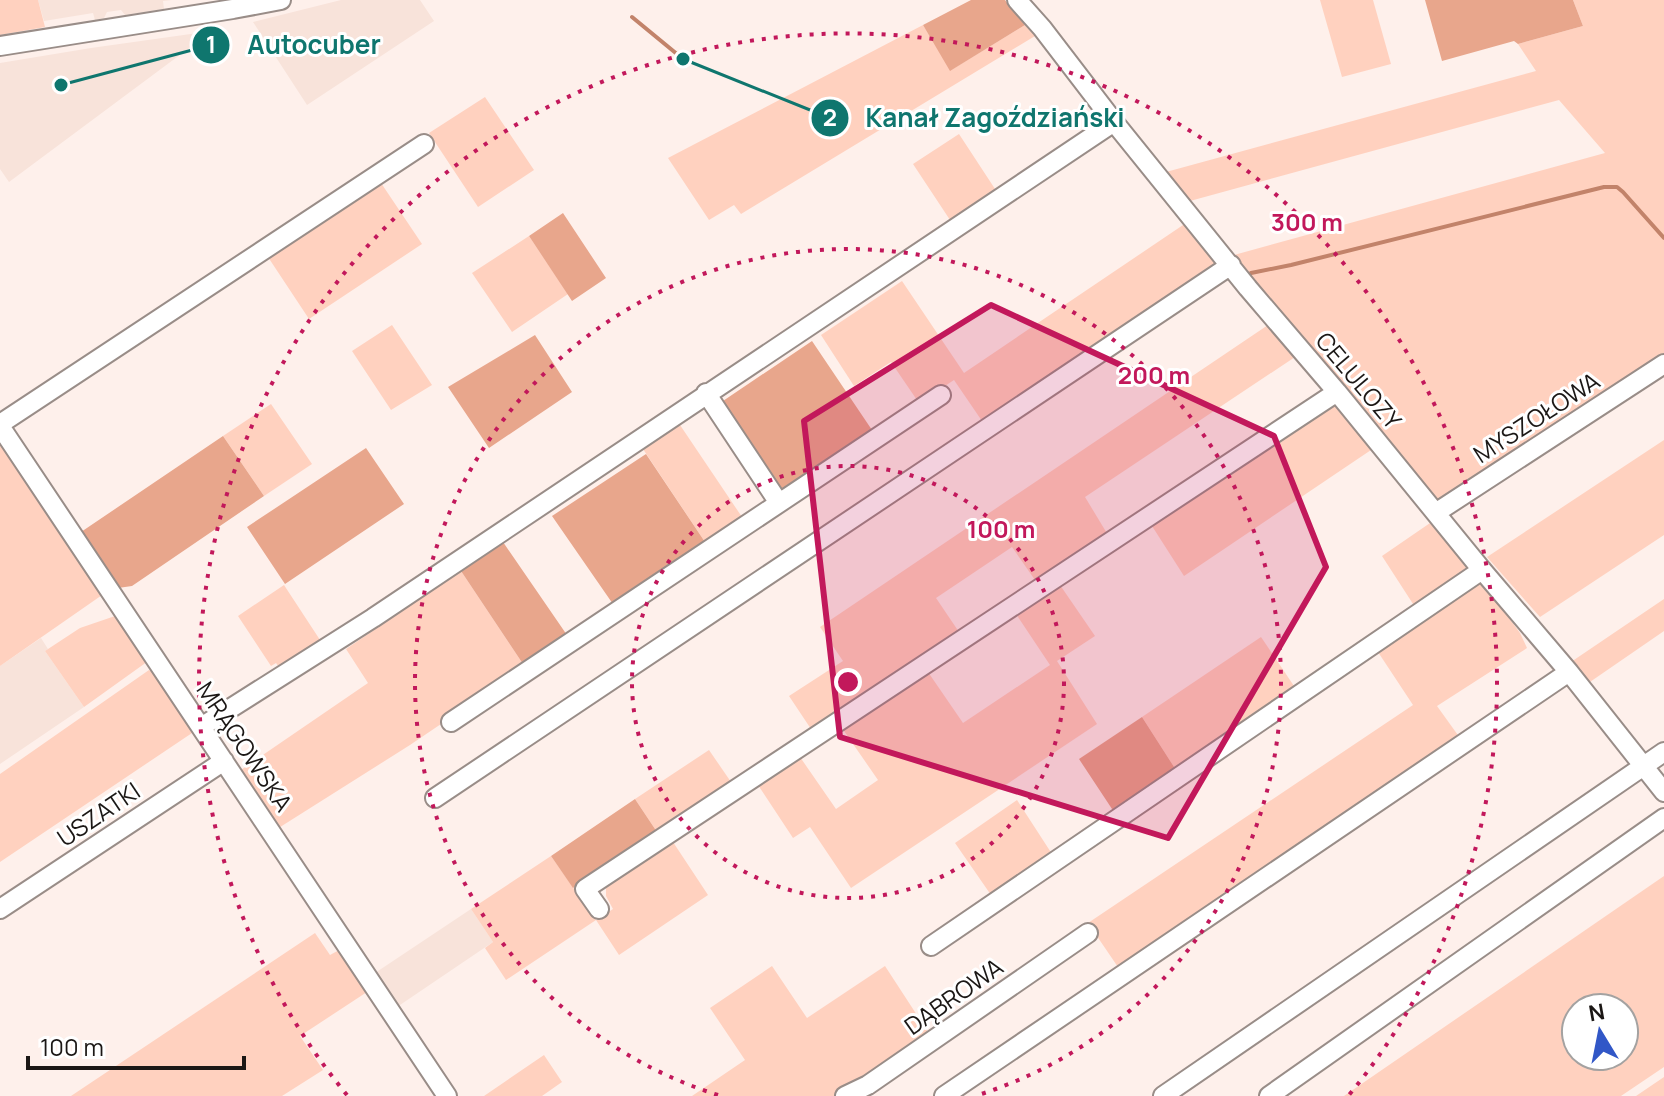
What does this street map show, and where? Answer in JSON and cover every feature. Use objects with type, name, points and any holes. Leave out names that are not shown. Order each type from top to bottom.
[{"type":"street","points":[[0,46],[281,0]]},
{"type":"street","name":"CELULOZY","points":[[1017,0],[1234,270],[1569,672],[1664,792]]},
{"type":"street","points":[[201,727],[373,618],[1114,122]]},
{"type":"street","points":[[0,425],[424,144]]},
{"type":"street","points":[[435,798],[1234,270]]},
{"type":"street","name":"MYSZOŁOWA","points":[[1437,512],[1664,364]]},
{"type":"street","points":[[599,909],[585,889],[1337,392]]},
{"type":"street","points":[[706,393],[779,503]]},
{"type":"street","points":[[451,722],[941,395]]},
{"type":"street","name":"MRĄGOWSKA","points":[[0,425],[447,1096]]},
{"type":"street","points":[[931,946],[1482,570]]},
{"type":"street","points":[[944,1096],[1569,672]]},
{"type":"street","points":[[1163,1096],[1664,752]]},
{"type":"street","name":"USZATKI","points":[[0,909],[224,761]]},
{"type":"street","points":[[1269,1096],[1664,818]]},
{"type":"street","name":"DĄBROWA","points":[[845,1096],[868,1085],[1088,933]]},
{"type":"highlighted area","points":[[991,305],[1274,436],[1326,567],[1168,838],[840,737],[804,421]]},
{"type":"shaded area","points":[[0,0],[38,0],[45,27],[0,35]]},
{"type":"shaded area","points":[[38,0],[172,0],[163,1],[164,9],[125,15],[121,10],[107,12],[104,18],[95,20],[93,13],[44,21]]},
{"type":"shaded area","points":[[341,0],[420,0],[434,21],[307,105],[253,22]]},
{"type":"shaded area","points":[[971,0],[1005,0],[1025,25],[950,71],[923,25]]},
{"type":"shaded area","points":[[1320,0],[1373,0],[1391,64],[1342,77]]},
{"type":"shaded area","points":[[1425,0],[1573,0],[1583,26],[1442,61]]},
{"type":"shaded area","points":[[1573,0],[1664,0],[1664,356],[1444,501],[1434,501],[1234,255],[1605,153],[1559,100],[1190,201],[1166,172],[1536,71],[1518,44],[1583,26]]},
{"type":"shaded area","points":[[923,25],[951,70],[1025,25],[1035,36],[741,214],[734,205],[709,220],[668,158]]},
{"type":"shaded area","points":[[212,31],[9,182],[0,169],[0,63]]},
{"type":"shaded area","points":[[485,97],[534,170],[478,207],[429,133]]},
{"type":"shaded area","points":[[959,134],[997,192],[952,223],[913,164]]},
{"type":"shaded area","points":[[379,180],[422,244],[309,319],[266,254]]},
{"type":"shaded area","points":[[563,213],[606,278],[572,301],[529,236]]},
{"type":"shaded area","points":[[1186,223],[1216,264],[982,421],[954,380],[919,403],[891,362],[854,386],[821,335],[902,281],[964,373]]},
{"type":"shaded area","points":[[529,236],[568,294],[512,332],[472,273]]},
{"type":"shaded area","points":[[392,325],[432,385],[391,410],[352,351]]},
{"type":"shaded area","points":[[1268,325],[1298,355],[1085,497],[1108,535],[1035,580],[1012,547],[936,598],[959,632],[811,729],[789,696],[843,661],[820,627]]},
{"type":"shaded area","points":[[535,335],[572,392],[489,448],[448,387]]},
{"type":"shaded area","points":[[812,341],[874,433],[781,495],[720,403]]},
{"type":"shaded area","points":[[271,404],[312,464],[264,496],[223,436]]},
{"type":"shaded area","points":[[1333,406],[1345,407],[1374,448],[1184,576],[1152,526]]},
{"type":"shaded area","points":[[680,425],[744,520],[707,545],[643,449]]},
{"type":"shaded area","points":[[223,436],[264,496],[132,586],[118,588],[81,532]]},
{"type":"shaded area","points":[[0,439],[105,593],[0,666]]},
{"type":"shaded area","points":[[1664,440],[1664,535],[1540,617],[1487,557]]},
{"type":"shaded area","points":[[366,448],[404,504],[285,584],[247,527]]},
{"type":"shaded area","points":[[646,454],[707,545],[615,607],[552,516]]},
{"type":"shaded area","points":[[1433,521],[1468,564],[1470,571],[1415,607],[1382,556]]},
{"type":"shaded area","points":[[503,542],[569,638],[525,667],[461,571]]},
{"type":"shaded area","points":[[461,571],[525,667],[410,745],[277,829],[238,772],[368,683],[346,649]]},
{"type":"shaded area","points":[[1482,581],[1520,633],[1527,648],[1437,706],[1460,738],[1120,970],[1088,923],[1413,705],[1378,652]]},
{"type":"shaded area","points":[[284,585],[322,643],[282,671],[276,663],[271,666],[238,616]]},
{"type":"shaded area","points":[[1060,585],[1095,636],[1057,661],[1097,724],[851,888],[810,827],[793,838],[758,785],[800,757],[836,809],[878,780],[842,728],[928,672],[963,723],[1050,665],[1016,614]]},
{"type":"shaded area","points":[[1664,599],[1664,631],[1587,684],[1571,662]]},
{"type":"shaded area","points":[[118,615],[151,659],[84,707],[45,651],[80,628]]},
{"type":"shaded area","points":[[1261,637],[1296,689],[1176,770],[1142,717]]},
{"type":"shaded area","points":[[41,638],[48,649],[45,651],[84,707],[0,764],[0,666]]},
{"type":"shaded area","points":[[149,670],[159,676],[195,731],[0,862],[0,774]]},
{"type":"shaded area","points":[[1142,717],[1176,770],[1114,812],[1079,759]]},
{"type":"shaded area","points":[[709,750],[731,782],[657,832],[635,799]]},
{"type":"shaded area","points":[[635,799],[657,832],[573,888],[551,856]]},
{"type":"shaded area","points":[[1017,800],[1052,854],[991,895],[955,843]]},
{"type":"shaded area","points":[[673,842],[708,895],[619,955],[596,920],[613,909],[606,896],[606,887]]},
{"type":"shaded area","points":[[551,856],[596,920],[506,980],[485,948],[493,942],[471,909]]},
{"type":"shaded area","points":[[1664,876],[1664,1067],[1621,1096],[1344,1096]]},
{"type":"shaded area","points":[[471,909],[493,942],[397,1007],[375,973]]},
{"type":"shaded area","points":[[315,933],[330,955],[341,949],[370,990],[300,1036],[323,1070],[282,1096],[71,1096]]},
{"type":"shaded area","points":[[772,966],[807,1018],[885,966],[928,1032],[834,1096],[692,1096],[745,1060],[710,1008]]},
{"type":"shaded area","points":[[544,1055],[562,1082],[542,1096],[484,1096]]},
{"type":"shaded area","points":[[1664,1077],[1664,1096],[1636,1096]]},
{"type":"waterway","points":[[632,17],[683,59]]},
{"type":"waterway","points":[[1251,273],[1604,187],[1617,187],[1623,192],[1664,238]]},
{"type":"place","name":"Kanał Zagoździański","points":[[683,59]]},
{"type":"place","name":"Autocuber","points":[[61,85]]}]
